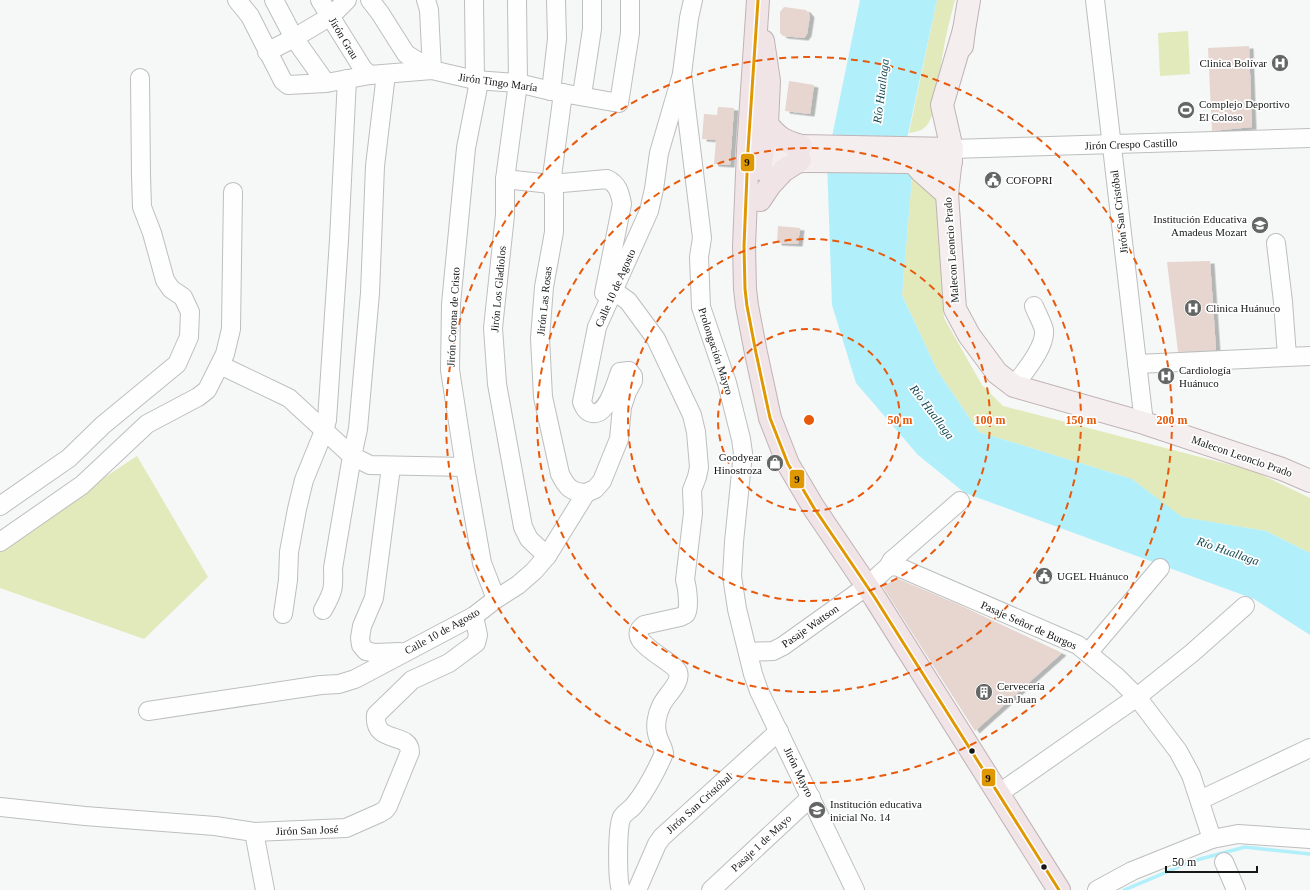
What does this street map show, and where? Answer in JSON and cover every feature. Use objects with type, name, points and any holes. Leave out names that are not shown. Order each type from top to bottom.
[{"type":"highway","points":[[757,2],[769,81],[744,246],[745,289],[756,353],[770,418],[788,464],[814,508],[867,586],[1058,890]]},
{"type":"highway","points":[[745,289],[759,232],[760,144],[757,2]]},
{"type":"highway","points":[[760,144],[772,131],[784,141],[806,153],[783,171],[770,185],[760,200]]},
{"type":"main road","name":"Malecon Leoncio Prado","points":[[970,0],[964,30],[942,105],[950,149],[947,194],[955,309],[969,336],[997,373],[1014,386],[1144,423],[1282,469],[1310,481]]},
{"type":"main road","points":[[760,144],[806,153],[911,158],[950,149]]},
{"type":"main road","points":[[911,158],[921,171],[947,194]]},
{"type":"street","points":[[237,0],[250,16],[267,52],[331,16],[347,0]]},
{"type":"street","points":[[274,0],[294,38],[326,83]]},
{"type":"street","name":"Jirón Grau","points":[[320,0],[363,69],[378,74]]},
{"type":"street","points":[[370,0],[406,54],[432,70]]},
{"type":"street","points":[[426,0],[429,10],[432,70]]},
{"type":"street","name":"Jirón Corona de Cristo","points":[[474,0],[475,80],[478,87],[466,148],[451,311],[450,370],[465,468],[482,563],[496,599]]},
{"type":"street","name":"Jirón Los Gladiolos","points":[[517,0],[518,82],[505,179],[505,215],[493,328],[498,384],[523,527],[529,539],[547,556]]},
{"type":"street","name":"Jirón Las Rosas","points":[[556,0],[557,92],[551,184],[554,194],[554,232],[544,287],[540,338],[543,397],[560,474],[566,486],[576,492],[586,493]]},
{"type":"street","points":[[582,95],[592,29],[592,0]]},
{"type":"street","name":"Jirón Tingo María","points":[[267,52],[283,82],[288,85],[326,83],[378,74],[432,70],[475,80],[518,82],[557,92],[582,95],[619,103],[630,33],[630,0]]},
{"type":"street","name":"Prolongación Mayro","points":[[693,0],[689,18],[682,74],[702,238],[699,257],[700,307],[727,383],[743,453],[732,576],[736,609],[748,652]]},
{"type":"street","name":"Jirón San Cristóbal","points":[[1095,0],[1144,423]]},
{"type":"street","points":[[323,610],[331,596],[334,586],[333,568],[358,429],[362,391],[370,293],[378,74]]},
{"type":"street","name":"Calle 10 de Agosto","points":[[148,711],[321,685],[339,684],[355,679],[474,616],[496,599],[518,585],[547,556],[586,493],[595,490],[602,481],[619,439],[622,407],[627,392],[633,381],[633,376],[629,371],[620,372],[608,403],[603,410],[594,414],[590,413],[584,408],[582,402],[597,327],[649,211],[659,153],[682,74]]},
{"type":"street","points":[[0,506],[69,458],[103,425],[177,364],[189,337],[190,312],[182,297],[171,289],[165,280],[160,258],[142,207],[140,78]]},
{"type":"street","points":[[283,614],[288,580],[289,552],[297,509],[304,480],[327,420],[347,79]]},
{"type":"street","name":"Jirón Crespo Castillo","points":[[950,149],[1310,138]]},
{"type":"street","points":[[505,179],[551,184],[607,179],[614,182],[620,192],[622,204],[597,327]]},
{"type":"street","points":[[0,542],[82,485],[147,424],[198,397],[207,390],[228,346],[231,329],[233,192]]},
{"type":"street","points":[[1276,243],[1283,302],[1287,356]]},
{"type":"street","points":[[614,291],[628,301],[656,339],[692,415],[696,432],[698,452],[697,477],[692,490],[693,513],[686,580],[687,610],[685,614],[680,617],[644,625],[638,631],[638,635],[644,644],[674,666],[679,677],[677,684],[668,694],[660,707],[656,726],[657,734],[664,754],[636,804],[623,816],[621,822],[619,831],[619,873],[621,890]]},
{"type":"street","points":[[1014,386],[1040,349],[1044,337],[1044,328],[1034,306]]},
{"type":"street","points":[[1137,364],[1310,356]]},
{"type":"street","points":[[220,364],[289,398],[352,456],[370,466],[465,468]]},
{"type":"street","points":[[391,467],[374,598],[362,626],[360,638],[361,646],[366,651],[387,654],[405,652]]},
{"type":"street","points":[[867,586],[888,568],[892,560],[960,501]]},
{"type":"street","name":"Pasaje Señor de Burgos","points":[[888,568],[896,566],[1078,645],[1088,653],[1137,697],[1178,751],[1191,775],[1212,839]]},
{"type":"street","points":[[1088,653],[1160,568]]},
{"type":"street","name":"Pasaje Wattson","points":[[748,652],[773,650],[783,646],[867,586]]},
{"type":"street","points":[[998,794],[1137,697],[1192,653],[1244,606]]},
{"type":"street","name":"Jirón San José","points":[[0,807],[85,816],[216,826],[254,832],[346,828],[385,810],[410,752],[410,748],[404,741],[381,733],[377,725],[376,715],[399,694],[402,688],[412,680],[449,663],[476,643],[478,635],[474,616]]},
{"type":"street","name":"Jirón Mayro","points":[[748,652],[753,674],[855,890]]},
{"type":"street","name":"Jirón San Cristóbal","points":[[637,890],[662,836],[779,731]]},
{"type":"street","points":[[1200,800],[1310,748]]},
{"type":"street","name":"Pasaje 1 de Mayo","points":[[711,890],[811,797]]},
{"type":"street","points":[[254,832],[265,890]]},
{"type":"street","points":[[1097,890],[1132,871],[1212,839],[1238,834],[1310,839]]},
{"type":"street","points":[[1224,862],[1236,890]]},
{"type":"green space","points":[[937,0],[955,0],[943,51],[937,98],[933,114],[927,125],[920,130],[909,133]]},
{"type":"green space","points":[[1188,31],[1190,74],[1160,76],[1158,33]]},
{"type":"green space","points":[[912,177],[931,188],[938,202],[944,318],[982,385],[1003,406],[1254,471],[1310,498],[1310,553],[1266,531],[1181,517],[1132,479],[979,432],[937,370],[902,295]]},
{"type":"green space","points":[[137,456],[208,577],[144,639],[0,588],[0,547]]},
{"type":"water","name":"Río Huallaga","points":[[860,0],[937,0],[905,148],[912,177],[902,295],[937,370],[979,432],[1132,479],[1182,517],[1266,531],[1310,553],[1310,635],[1254,599],[965,493],[918,455],[856,383],[832,305],[827,161]]},
{"type":"building","points":[[784,7],[806,10],[810,15],[807,34],[804,38],[783,36],[780,33],[780,12]]},
{"type":"building","points":[[1249,46],[1252,127],[1212,131],[1208,48]]},
{"type":"building","points":[[789,81],[814,85],[810,114],[785,111]]},
{"type":"building","points":[[718,107],[734,108],[730,165],[714,164],[716,140],[702,139],[704,114],[717,115]]},
{"type":"building","points":[[778,226],[800,228],[798,244],[777,243]]},
{"type":"building","name":"Clinica Huánuco","points":[[1210,261],[1216,350],[1178,352],[1167,262]]},
{"type":"building","name":"Cervecería San Juan","points":[[896,578],[955,603],[1062,653],[975,731],[883,587]]},
{"type":"waterway","points":[[1124,890],[1193,861],[1245,847],[1310,854]]},
{"type":"transit line","name":"9","points":[[758,0],[748,150],[744,246],[745,289],[756,353],[770,418],[788,464],[814,508],[875,598],[1059,890]]},
{"type":"place","name":"Clinica Bolívar","points":[[1280,63]]},
{"type":"place","name":"Complejo Deportivo El Coloso","points":[[1186,110]]},
{"type":"place","name":"COFOPRI","points":[[993,180]]},
{"type":"place","name":"Institución Educativa Amadeus Mozart","points":[[1260,225]]},
{"type":"place","name":"Clinica Huánuco","points":[[1193,308]]},
{"type":"place","name":"Cardiología Huánuco","points":[[1166,376]]},
{"type":"place","name":"Goodyear Hinostroza","points":[[775,463]]},
{"type":"place","name":"UGEL Huánuco","points":[[1044,576]]},
{"type":"place","name":"Cervecería San Juan","points":[[984,692]]},
{"type":"place","name":"Institución educativa inicial No. 14","points":[[817,810]]}]
